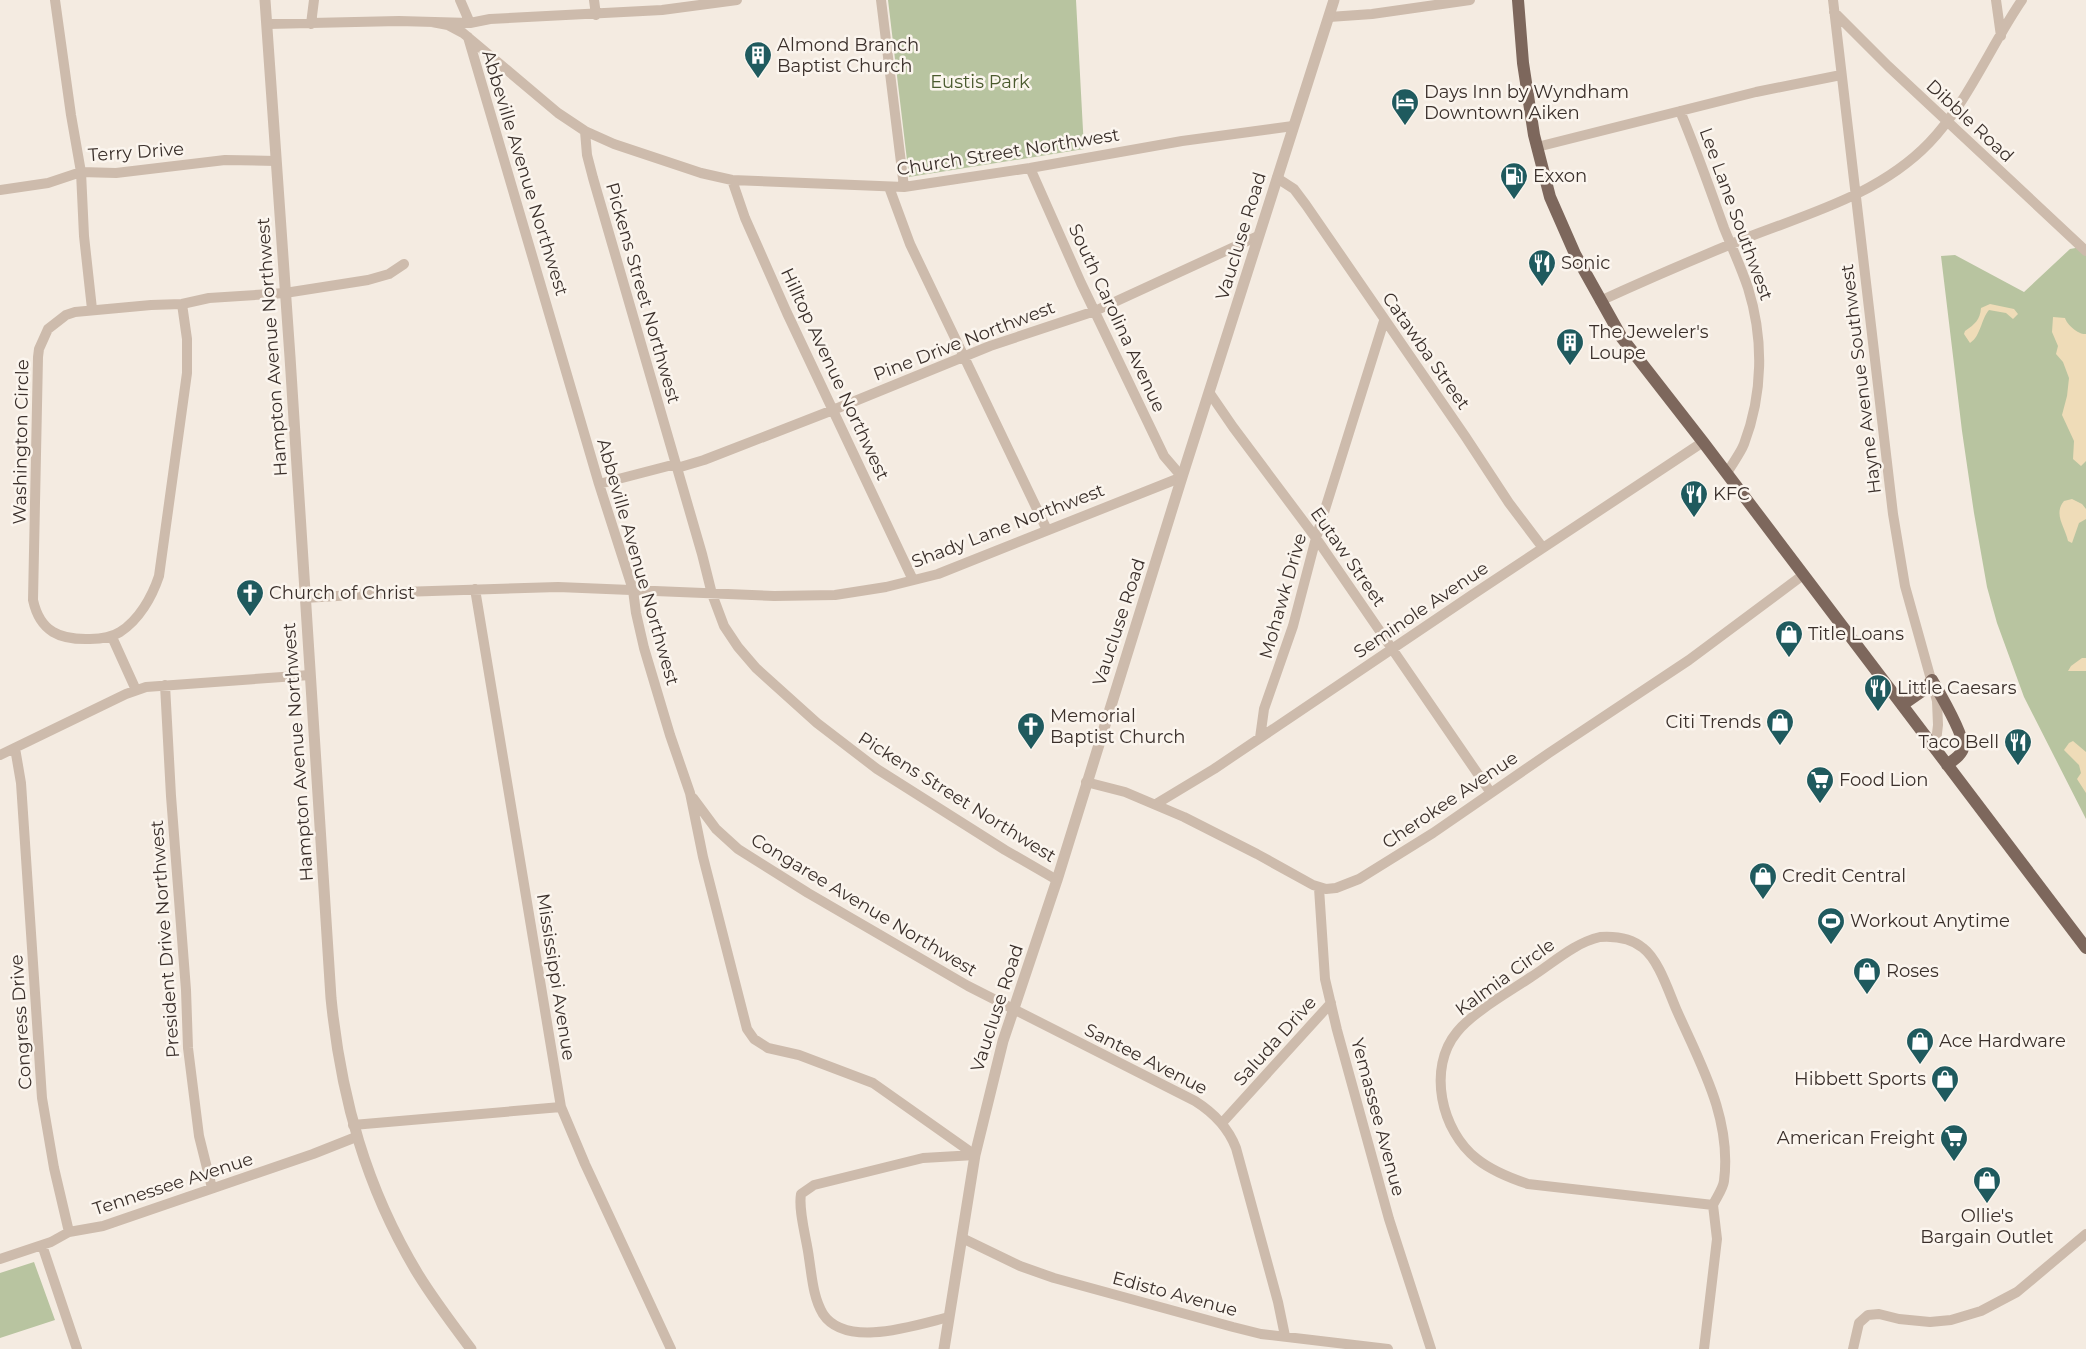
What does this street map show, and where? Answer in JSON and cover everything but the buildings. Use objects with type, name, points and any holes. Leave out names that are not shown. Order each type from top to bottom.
[{"type":"main road","points":[[1518,0],[1523,63],[1537,147],[1550,197],[1560,222],[1600,302],[1622,338],[1727,473],[2086,948]]},
{"type":"main road","points":[[1902,704],[1925,689],[1932,680],[1954,721],[1963,744],[1961,753],[1947,765]]},
{"type":"street","points":[[56,0],[70,115],[81,172],[84,236],[92,309]]},
{"type":"street","name":"Hampton Avenue Northwest","points":[[265,0],[286,293],[331,998],[340,1067],[356,1137],[378,1195],[402,1246],[423,1282],[471,1349]]},
{"type":"street","points":[[311,24],[314,0]]},
{"type":"street","points":[[460,0],[470,23]]},
{"type":"street","points":[[594,0],[596,15]]},
{"type":"street","points":[[267,24],[470,23],[490,19],[596,15],[662,10],[736,0]]},
{"type":"street","points":[[881,0],[904,187]]},
{"type":"street","name":"Vaucluse Road","points":[[944,1349],[975,1155],[994,1073],[1334,0]]},
{"type":"street","points":[[1329,17],[1372,14],[1470,0]]},
{"type":"street","name":"Hayne Avenue Southwest","points":[[1833,0],[1893,514],[1905,586],[1932,680],[1938,711],[1935,750]]},
{"type":"street","points":[[1996,0],[2001,36]]},
{"type":"street","points":[[1600,302],[1731,245],[1813,214],[1878,183],[1908,163],[1947,122],[2022,0]]},
{"type":"street","name":"Dibble Road","points":[[1834,12],[1870,50],[2086,251]]},
{"type":"street","name":"Church Street Northwest","points":[[432,22],[448,25],[468,37],[558,113],[585,131],[614,144],[701,173],[732,180],[904,187],[1030,168],[1165,143],[1294,126]]},
{"type":"street","name":"Abbeville Avenue Northwest","points":[[468,37],[599,484],[633,590],[644,648],[681,771],[690,793],[703,857],[741,1012],[747,1029],[754,1039],[768,1048],[799,1055],[873,1083],[975,1155]]},
{"type":"street","points":[[1537,147],[1826,76],[1841,75]]},
{"type":"street","name":"Lee Lane Southwest","points":[[1680,111],[1742,271],[1754,309],[1758,334],[1760,366],[1758,389],[1743,444],[1727,473]]},
{"type":"street","name":"Pickens Street Northwest","points":[[585,131],[587,155],[593,178],[712,594],[724,626],[738,647],[756,668],[848,749],[899,784],[1056,880]]},
{"type":"street","name":"Terry Drive","points":[[0,190],[48,183],[81,172],[116,173],[225,160],[276,161]]},
{"type":"street","name":"South Carolina Avenue","points":[[1030,168],[1164,456],[1182,477]]},
{"type":"street","name":"Catawba Street","points":[[1277,178],[1294,188],[1509,503],[1543,548]]},
{"type":"street","name":"Hilltop Avenue Northwest","points":[[732,180],[745,218],[913,580]]},
{"type":"street","points":[[889,187],[910,244],[1047,530]]},
{"type":"street","name":"Pine Drive Northwest","points":[[599,484],[704,460],[1024,333],[1095,310],[1258,236]]},
{"type":"street","name":"Washington Circle","points":[[112,637],[73,639],[58,635],[42,621],[33,600],[40,349],[44,334],[52,324],[75,312],[92,309],[182,304],[210,298],[286,293],[368,280],[389,274],[404,264]]},
{"type":"street","points":[[136,690],[112,637],[128,626],[142,610],[156,586],[162,566],[187,373],[187,338],[182,304]]},
{"type":"street","name":"Mohawk Drive","points":[[1260,738],[1264,709],[1293,626],[1316,538],[1384,321]]},
{"type":"street","name":"Eutaw Street","points":[[1209,392],[1316,538],[1491,793]]},
{"type":"street","name":"Seminole Avenue","points":[[1156,804],[1214,769],[1703,442]]},
{"type":"street","name":"Shady Lane Northwest","points":[[305,598],[558,587],[774,596],[835,595],[886,587],[958,566],[1182,477]]},
{"type":"street","name":"Cherokee Avenue","points":[[1319,888],[1336,888],[1359,879],[1434,833],[1696,655],[1803,576]]},
{"type":"street","name":"Mississippi Avenue","points":[[475,590],[561,1107],[584,1164],[672,1349]]},
{"type":"street","points":[[0,755],[136,690],[165,685],[310,675]]},
{"type":"street","name":"President Drive Northwest","points":[[165,685],[170,788],[186,990],[188,1048],[200,1136],[212,1188]]},
{"type":"street","name":"Congress Drive","points":[[15,748],[21,783],[42,1098],[54,1168],[69,1232]]},
{"type":"street","points":[[1086,782],[1125,792],[1156,804],[1257,854],[1319,888]]},
{"type":"street","name":"Congaree Avenue Northwest","points":[[690,793],[711,823],[738,849],[808,893],[968,986],[1013,1009]]},
{"type":"street","name":"Yemassee Avenue","points":[[1319,888],[1325,979],[1380,1188],[1431,1349]]},
{"type":"street","name":"Kalmia Circle","points":[[1608,936],[1636,943],[1648,953],[1658,968],[1713,1092],[1721,1120],[1724,1183],[1712,1205],[1528,1184],[1494,1171],[1478,1160],[1465,1147],[1451,1123],[1443,1103],[1440,1086],[1442,1067],[1452,1039],[1464,1024],[1485,1008],[1580,944],[1608,936]]},
{"type":"street","name":"Saluda Drive","points":[[1222,1123],[1331,1003]]},
{"type":"street","name":"Santee Avenue","points":[[1013,1009],[1195,1101],[1222,1123],[1236,1148],[1278,1302],[1285,1336]]},
{"type":"street","points":[[353,1125],[561,1107]]},
{"type":"street","name":"Tennessee Avenue","points":[[0,1260],[42,1245],[69,1232],[102,1226],[356,1137]]},
{"type":"street","points":[[949,1317],[894,1332],[848,1332],[834,1326],[823,1314],[814,1291],[800,1203],[802,1194],[814,1185],[923,1158],[975,1155]]},
{"type":"street","points":[[1704,1349],[1717,1238],[1712,1205]]},
{"type":"street","points":[[1853,1349],[1859,1323],[1868,1315],[1879,1314],[1899,1320],[1930,1322],[1951,1320],[1981,1311],[2017,1292],[2086,1234]]},
{"type":"street","name":"Edisto Avenue","points":[[962,1238],[1020,1266],[1083,1287],[1261,1334],[1388,1349]]},
{"type":"street","points":[[42,1245],[77,1349]]},
{"type":"green space","name":"Eustis Park","points":[[888,0],[1076,0],[1084,149],[909,177]]},
{"type":"green space","points":[[2086,246],[2086,819],[2024,697],[1997,623],[1987,587],[1962,431],[1941,256],[1955,255],[2024,292],[2070,249]]},
{"type":"green space","points":[[34,1262],[55,1320],[0,1338],[0,1273]]},
{"type":"sand","points":[[1990,304],[2014,309],[2018,314],[2013,319],[2006,313],[1989,310],[1979,332],[1970,343],[1964,334],[1965,331],[1976,321],[1981,308]]},
{"type":"sand","points":[[2053,317],[2065,318],[2074,329],[2086,334],[2086,461],[2081,466],[2073,459],[2074,441],[2062,415],[2069,378],[2063,362],[2056,354],[2058,346],[2052,332]]},
{"type":"sand","points":[[2072,499],[2082,504],[2086,509],[2086,519],[2079,523],[2072,543],[2068,541],[2061,521],[2060,511],[2064,501]]},
{"type":"sand","points":[[2082,658],[2086,658],[2086,671],[2068,671],[2071,666]]},
{"type":"sand","points":[[2073,741],[2086,752],[2086,793],[2077,779],[2081,773],[2079,765],[2064,750]]},
{"type":"place","name":"Almond Branch Baptist Church","points":[[758,79]]},
{"type":"place","name":"Days Inn by Wyndham Downtown Aiken","points":[[1405,126]]},
{"type":"place","name":"Exxon","points":[[1514,200]]},
{"type":"place","name":"Sonic","points":[[1542,287]]},
{"type":"place","name":"The Jeweler's Loupe","points":[[1570,366]]},
{"type":"place","name":"KFC","points":[[1694,518]]},
{"type":"place","name":"Church of Christ","points":[[250,617]]},
{"type":"place","name":"Title Loans","points":[[1789,658]]},
{"type":"place","name":"Little Caesars","points":[[1878,712]]},
{"type":"place","name":"Citi Trends","points":[[1780,746]]},
{"type":"place","name":"Memorial Baptist Church","points":[[1031,750]]},
{"type":"place","name":"Taco Bell","points":[[2018,766]]},
{"type":"place","name":"Food Lion","points":[[1820,804]]},
{"type":"place","name":"Credit Central","points":[[1763,900]]},
{"type":"place","name":"Workout Anytime","points":[[1831,945]]},
{"type":"place","name":"Roses","points":[[1867,995]]},
{"type":"place","name":"Ace Hardware","points":[[1920,1065]]},
{"type":"place","name":"Hibbett Sports","points":[[1945,1103]]},
{"type":"place","name":"American Freight","points":[[1954,1162]]},
{"type":"place","name":"Ollie's Bargain Outlet","points":[[1987,1204]]}]
